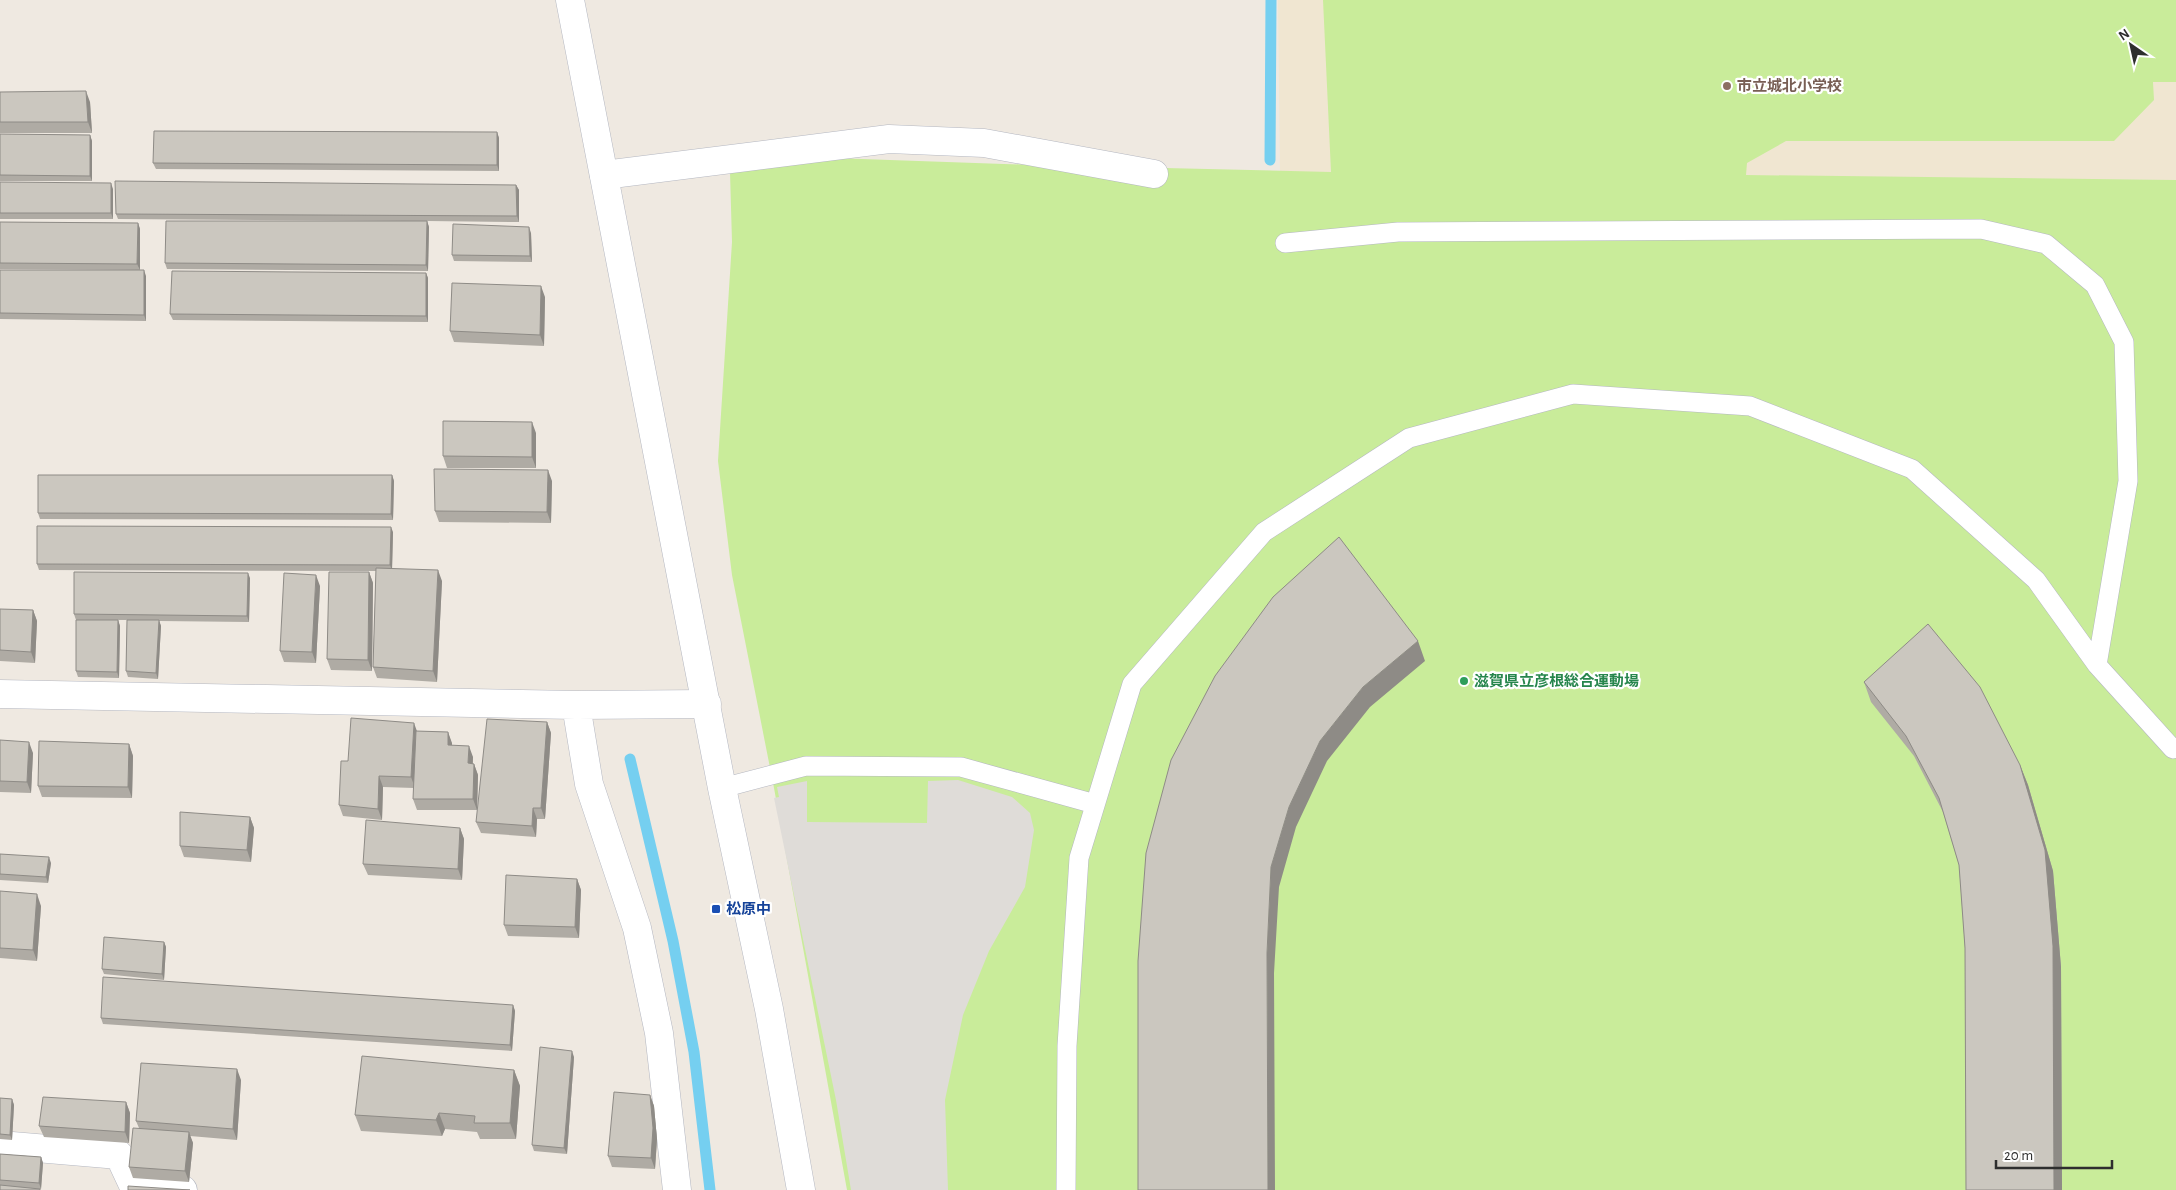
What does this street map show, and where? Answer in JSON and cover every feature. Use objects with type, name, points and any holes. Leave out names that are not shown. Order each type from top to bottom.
[{"type":"street","points":[[570,0],[722,788],[769,1009],[801,1190]]},
{"type":"street","points":[[604,175],[889,139],[984,143],[1154,174]]},
{"type":"street","points":[[0,694],[576,706],[707,704]]},
{"type":"street","points":[[576,706],[589,784],[636,928],[659,1033],[677,1190]]},
{"type":"street","points":[[0,1145],[119,1155],[132,1185],[183,1190]]},
{"type":"lane","points":[[1285,243],[1398,232],[1981,229],[2046,244],[2095,285],[2124,342],[2128,481],[2097,665]]},
{"type":"lane","points":[[1066,1190],[1067,1046],[1079,858],[1132,684],[1264,532],[1409,438],[1573,394],[1750,406],[1912,469],[2036,580],[2097,665],[2173,749]]},
{"type":"lane","points":[[722,788],[806,766],[961,766],[1095,804]]},
{"type":"shaded area","name":"市立城北小学校","points":[[1278,0],[2176,0],[2176,180],[1280,172]]},
{"type":"shaded area","points":[[958,780],[1012,797],[1030,813],[1034,830],[1025,887],[989,951],[963,1015],[945,1100],[948,1190],[851,1190],[836,1100],[774,798],[779,797],[777,787],[807,781],[807,822],[927,823],[928,781]]},
{"type":"green space","name":"滋賀県立彦根総合運動場","points":[[1323,0],[2176,0],[2176,82],[2153,82],[2154,100],[2114,141],[1786,141],[1747,163],[1746,175],[2176,180],[2176,1190],[847,1190],[774,788],[732,575],[718,461],[732,242],[730,172],[745,155],[1036,165],[1331,172]]},
{"type":"building","points":[[86,91],[88,122],[0,122],[0,92]]},
{"type":"building","points":[[154,131],[497,132],[497,165],[153,163]]},
{"type":"building","points":[[0,134],[90,135],[90,176],[0,175]]},
{"type":"building","points":[[115,181],[516,185],[517,216],[116,214]]},
{"type":"building","points":[[0,182],[111,183],[111,213],[0,213]]},
{"type":"building","points":[[166,221],[427,221],[426,265],[165,263]]},
{"type":"building","points":[[0,222],[138,223],[137,264],[0,263]]},
{"type":"building","points":[[453,224],[529,227],[530,256],[452,255]]},
{"type":"building","points":[[0,270],[144,270],[144,315],[0,313]]},
{"type":"building","points":[[172,271],[426,273],[426,316],[170,314]]},
{"type":"building","points":[[452,283],[541,286],[540,335],[450,331]]},
{"type":"building","points":[[443,421],[532,422],[532,457],[443,456]]},
{"type":"building","points":[[434,469],[548,470],[547,512],[435,511]]},
{"type":"building","points":[[38,475],[392,475],[391,514],[38,513]]},
{"type":"building","points":[[37,526],[391,527],[390,565],[37,564]]},
{"type":"building","points":[[1339,537],[1418,641],[1363,687],[1320,741],[1289,807],[1271,867],[1267,953],[1268,1190],[1138,1190],[1138,961],[1146,853],[1171,760],[1215,676],[1273,597]]},
{"type":"building","points":[[376,568],[438,570],[433,671],[373,667]]},
{"type":"building","points":[[74,572],[248,573],[247,616],[74,614]]},
{"type":"building","points":[[329,572],[369,572],[368,660],[327,659]]},
{"type":"building","points":[[284,573],[316,575],[312,652],[280,651]]},
{"type":"building","points":[[0,609],[33,610],[31,652],[0,650]]},
{"type":"building","points":[[76,620],[118,620],[117,672],[76,671]]},
{"type":"building","points":[[127,620],[159,620],[156,673],[126,671]]},
{"type":"building","points":[[1928,624],[1980,687],[2020,765],[2045,850],[2053,946],[2054,1190],[1966,1190],[1965,948],[1959,865],[1939,798],[1906,736],[1864,682]]},
{"type":"building","points":[[351,718],[414,723],[411,777],[379,776],[378,809],[339,805],[341,761],[348,761]]},
{"type":"building","points":[[487,719],[547,722],[541,808],[533,808],[532,826],[476,822]]},
{"type":"building","points":[[416,731],[448,732],[448,745],[469,746],[468,763],[474,764],[473,799],[413,799]]},
{"type":"building","points":[[0,740],[29,742],[27,782],[0,781]]},
{"type":"building","points":[[39,741],[129,744],[128,787],[38,786]]},
{"type":"building","points":[[180,812],[250,817],[247,850],[180,846]]},
{"type":"building","points":[[366,820],[460,828],[458,869],[363,864]]},
{"type":"building","points":[[0,854],[49,857],[46,877],[0,874]]},
{"type":"building","points":[[506,875],[577,879],[575,927],[504,925]]},
{"type":"building","points":[[0,891],[37,894],[33,950],[0,948]]},
{"type":"building","points":[[104,937],[164,942],[162,974],[102,969]]},
{"type":"building","points":[[103,977],[513,1005],[510,1045],[101,1018]]},
{"type":"building","points":[[540,1047],[572,1051],[564,1148],[532,1145]]},
{"type":"building","points":[[362,1056],[514,1070],[510,1123],[474,1123],[475,1116],[439,1113],[436,1120],[355,1115]]},
{"type":"building","points":[[141,1063],[237,1069],[233,1129],[136,1121]]},
{"type":"building","points":[[614,1092],[650,1095],[653,1128],[651,1158],[608,1156]]},
{"type":"building","points":[[43,1097],[126,1102],[125,1132],[39,1126]]},
{"type":"building","points":[[0,1098],[12,1099],[10,1135],[0,1134]]},
{"type":"building","points":[[133,1128],[189,1132],[185,1171],[129,1167]]},
{"type":"building","points":[[0,1154],[41,1157],[39,1183],[0,1180]]},
{"type":"building","points":[[0,1185],[40,1189],[40,1190],[0,1190]]},
{"type":"building","points":[[128,1186],[190,1190],[128,1190]]},
{"type":"waterway","points":[[1270,160],[1271,0]]},
{"type":"waterway","points":[[630,759],[673,941],[694,1052],[710,1190]]},
{"type":"place","name":"市立城北小学校","points":[[1727,86]]},
{"type":"place","name":"滋賀県立彦根総合運動場","points":[[1464,681]]},
{"type":"place","name":"松原中","points":[[716,909]]}]
